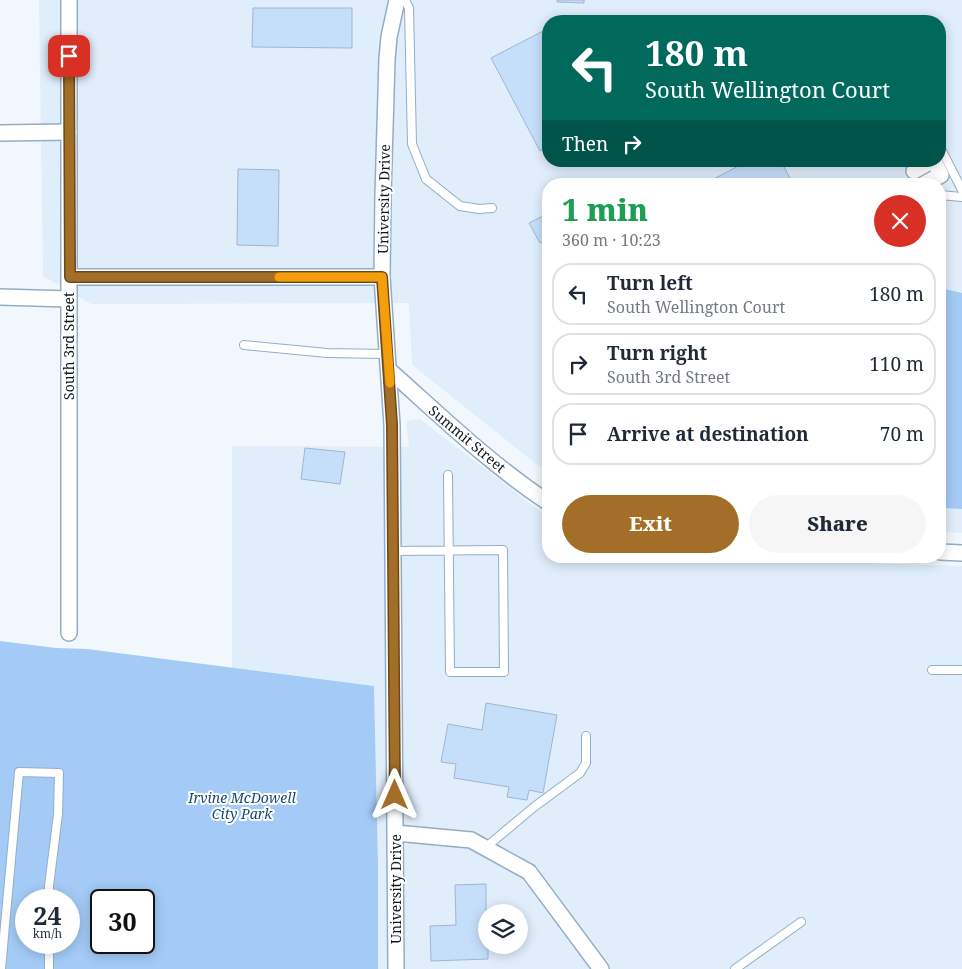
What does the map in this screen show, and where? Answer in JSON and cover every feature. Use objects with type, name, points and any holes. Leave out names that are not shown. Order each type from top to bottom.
[{"type":"street","name":"South 3rd Street","points":[[69,0],[69,633]]},
{"type":"street","name":"University Drive","points":[[396,969],[392,425],[382,277],[387,59],[389,37],[397,0]]},
{"type":"street","points":[[0,133],[69,132]]},
{"type":"street","points":[[918,173],[941,175],[936,167]]},
{"type":"street","points":[[70,277],[382,277]]},
{"type":"street","points":[[0,297],[69,299]]},
{"type":"street","name":"Summit Street","points":[[389,370],[458,432],[526,488],[542,498]]},
{"type":"street","points":[[946,552],[962,553]]},
{"type":"street","points":[[396,833],[471,840],[529,872],[601,969]]},
{"type":"lane","points":[[405,0],[409,8],[412,144],[416,156],[426,179],[460,206],[478,209],[492,208]]},
{"type":"lane","points":[[946,158],[962,190]]},
{"type":"lane","points":[[946,196],[962,197]]},
{"type":"lane","points":[[244,345],[327,353],[388,354]]},
{"type":"lane","points":[[392,551],[449,550],[503,550],[504,672],[450,672],[449,550],[448,475]]},
{"type":"lane","points":[[932,670],[962,670]]},
{"type":"lane","points":[[485,848],[534,807],[580,773],[586,763],[586,736]]},
{"type":"lane","points":[[1,969],[19,772],[59,773],[58,814],[49,889]]},
{"type":"lane","points":[[735,969],[801,922]]},
{"type":"lane","points":[[49,954],[49,969]]},
{"type":"shaded area","points":[[39,0],[962,0],[962,533],[946,532],[946,178],[542,178],[542,468],[412,365],[409,303],[91,304],[43,276]]},
{"type":"shaded area","points":[[420,419],[542,513],[542,563],[867,563],[962,566],[962,969],[378,969],[374,686],[232,668],[232,446],[409,447],[406,421]]},
{"type":"green space","points":[[946,289],[962,293],[962,509],[946,508]]},
{"type":"green space","name":"Irvine McDowell City Park","points":[[0,641],[56,648],[87,649],[374,686],[378,969],[0,969]]},
{"type":"building","points":[[557,0],[584,0],[584,3],[557,2]]},
{"type":"building","points":[[253,8],[352,8],[352,48],[252,47]]},
{"type":"building","points":[[542,32],[542,150],[540,151],[491,58]]},
{"type":"building","points":[[737,167],[784,167],[790,178],[715,178]]},
{"type":"building","points":[[238,169],[279,170],[278,246],[237,245]]},
{"type":"building","points":[[542,216],[542,242],[540,243],[529,223]]},
{"type":"building","points":[[305,448],[345,452],[340,484],[301,479]]},
{"type":"building","points":[[486,703],[557,715],[543,793],[529,790],[527,800],[507,797],[509,787],[454,778],[456,764],[441,762],[448,724],[482,730]]},
{"type":"building","points":[[486,884],[486,904],[478,904],[478,954],[488,954],[488,959],[431,961],[430,926],[456,925],[455,885]]},
{"type":"slow traffic","points":[[279,277],[382,277],[390,383]]},
{"type":"route","points":[[69,56],[70,277],[382,277],[392,425],[395,795]]}]
